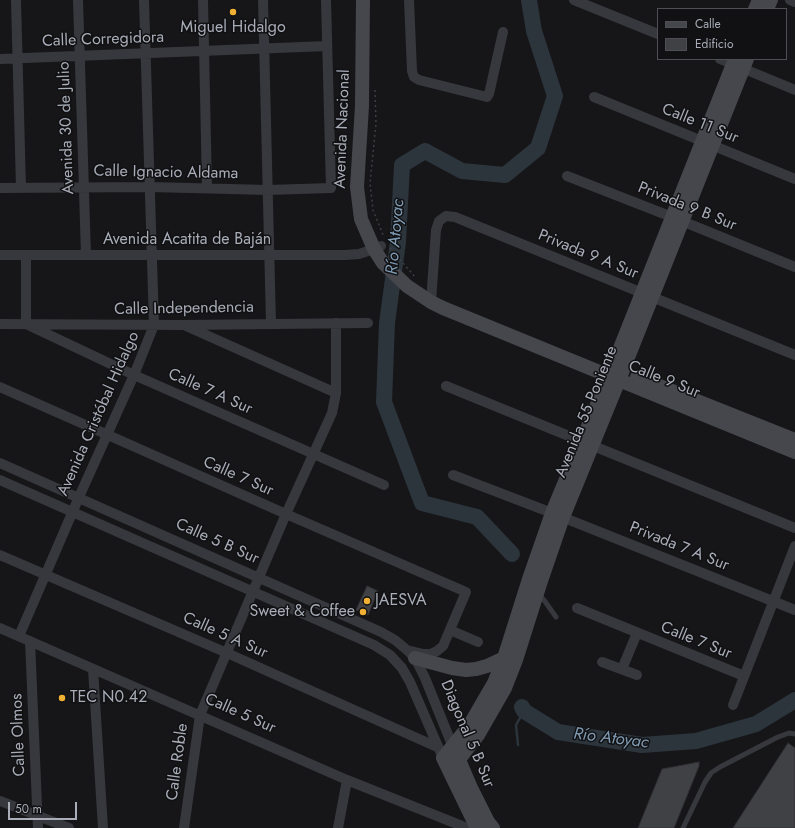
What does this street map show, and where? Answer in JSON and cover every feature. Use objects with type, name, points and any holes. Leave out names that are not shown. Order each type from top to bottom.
[{"type":"main road","name":"Avenida Nacional","points":[[362,0],[362,106],[357,187],[361,219],[383,250],[413,283],[431,298]]},
{"type":"main road","name":"Avenida Nacional","points":[[370,0],[370,107],[364,187],[368,216],[383,250]]},
{"type":"main road","name":"Avenida 55 Poniente","points":[[440,752],[453,747],[469,726],[494,684],[504,658],[529,579],[587,444],[740,63]]},
{"type":"main road","name":"Calle 9 Sur","points":[[431,298],[616,373],[795,440]]},
{"type":"main road","name":"Calle 9 Sur","points":[[616,373],[795,452]]},
{"type":"main road","name":"Avenida 55 Poniente","points":[[450,771],[478,735],[505,688],[516,660],[537,594],[557,515]]},
{"type":"main road","points":[[411,654],[452,668],[466,670],[487,666],[504,658]]},
{"type":"main road","name":"Diagonal 5 B Sur","points":[[453,747],[486,826]]},
{"type":"main road","name":"Diagonal 5 B Sur","points":[[440,752],[450,771],[486,826]]},
{"type":"street","points":[[16,0],[21,188]]},
{"type":"street","name":"Avenida 30 de Julio","points":[[78,0],[86,255]]},
{"type":"street","name":"Avenida Cristóbal Hidalgo","points":[[19,636],[72,512],[134,375],[154,325],[144,0]]},
{"type":"street","points":[[203,0],[207,188]]},
{"type":"street","points":[[263,0],[271,323]]},
{"type":"street","points":[[326,0],[327,46]]},
{"type":"street","points":[[409,0],[412,71],[414,77],[419,80],[487,97],[489,94],[503,32]]},
{"type":"street","points":[[574,0],[657,34]]},
{"type":"street","points":[[790,0],[795,2]]},
{"type":"street","name":"Calle Corregidora","points":[[0,59],[327,46]]},
{"type":"street","name":"Calle Ignacio Aldama","points":[[0,188],[150,187],[268,190],[331,188],[327,46]]},
{"type":"street","points":[[725,60],[740,63],[795,90]]},
{"type":"street","name":"Calle 11 Sur","points":[[594,97],[795,179]]},
{"type":"street","name":"Privada 9 B Sur","points":[[567,176],[795,267]]},
{"type":"street","name":"Privada 9 A Sur","points":[[431,298],[436,230],[438,222],[446,216],[455,217],[795,355]]},
{"type":"street","name":"Avenida Acatita de Baján","points":[[0,255],[345,255],[383,250]]},
{"type":"street","points":[[26,255],[26,324]]},
{"type":"street","name":"Calle Roble","points":[[184,828],[200,715],[312,454],[332,413],[336,393],[336,323]]},
{"type":"street","name":"Calle Independencia","points":[[0,324],[182,325],[368,323]]},
{"type":"street","name":"Calle 7 A Sur","points":[[26,324],[134,375],[384,485]]},
{"type":"street","points":[[182,325],[336,393]]},
{"type":"street","points":[[446,386],[795,528]]},
{"type":"street","name":"Calle 7 Sur","points":[[0,387],[466,592],[450,630]]},
{"type":"street","name":"Calle 5 B Sur","points":[[0,463],[381,632],[411,654]]},
{"type":"street","name":"Privada 7 A Sur","points":[[453,475],[795,610]]},
{"type":"street","name":"Calle 5 B Sur","points":[[0,480],[374,645],[390,655],[402,668]]},
{"type":"street","points":[[733,705],[795,546]]},
{"type":"street","name":"Calle 5 A Sur","points":[[0,555],[227,653],[440,752]]},
{"type":"street","name":"Calle 7 Sur","points":[[577,608],[744,676]]},
{"type":"street","name":"Calle 5 Sur","points":[[0,628],[347,780],[467,828]]},
{"type":"street","points":[[411,654],[431,654],[438,651],[443,646],[450,630],[478,642]]},
{"type":"street","name":"Calle 7 Sur","points":[[622,669],[637,633]]},
{"type":"street","name":"Calle Olmos","points":[[30,641],[38,828]]},
{"type":"street","name":"Diagonal 5 B Sur","points":[[411,654],[425,678],[453,747]]},
{"type":"street","points":[[602,662],[638,675]]},
{"type":"street","points":[[93,668],[103,828]]},
{"type":"street","name":"Diagonal 5 B Sur","points":[[402,668],[410,682],[440,752]]},
{"type":"street","points":[[338,828],[347,780]]},
{"type":"street","points":[[0,801],[69,828]]},
{"type":"lane","points":[[537,594],[544,600],[556,617]]},
{"type":"lane","points":[[683,828],[705,782],[711,773],[778,737],[789,733],[795,734]]},
{"type":"path","points":[[374,84],[376,124],[370,183],[373,210],[383,250],[413,283]]},
{"type":"building","name":"JAESVA","points":[[367,586],[378,591],[368,615],[356,610]]},
{"type":"building","points":[[788,743],[795,748],[795,828],[733,828]]},
{"type":"building","points":[[699,762],[699,766],[674,828],[638,828],[662,769]]},
{"type":"waterway","name":"Río Atoyac","points":[[512,554],[477,517],[422,503],[384,402],[387,323],[398,242],[402,165],[425,151],[462,171],[505,175],[538,148],[555,96],[534,31],[529,0]]},
{"type":"waterway","name":"Río Atoyac","points":[[522,707],[524,711],[558,732],[642,745],[696,741],[756,724],[795,700]]},
{"type":"waterway","points":[[518,745],[516,725],[524,711]]},
{"type":"place","name":"Miguel Hidalgo","points":[[233,12]]},
{"type":"place","name":"JAESVA","points":[[367,601]]},
{"type":"place","name":"Sweet & Coffee","points":[[363,612]]},
{"type":"place","name":"TEC N0.42","points":[[62,698]]}]
